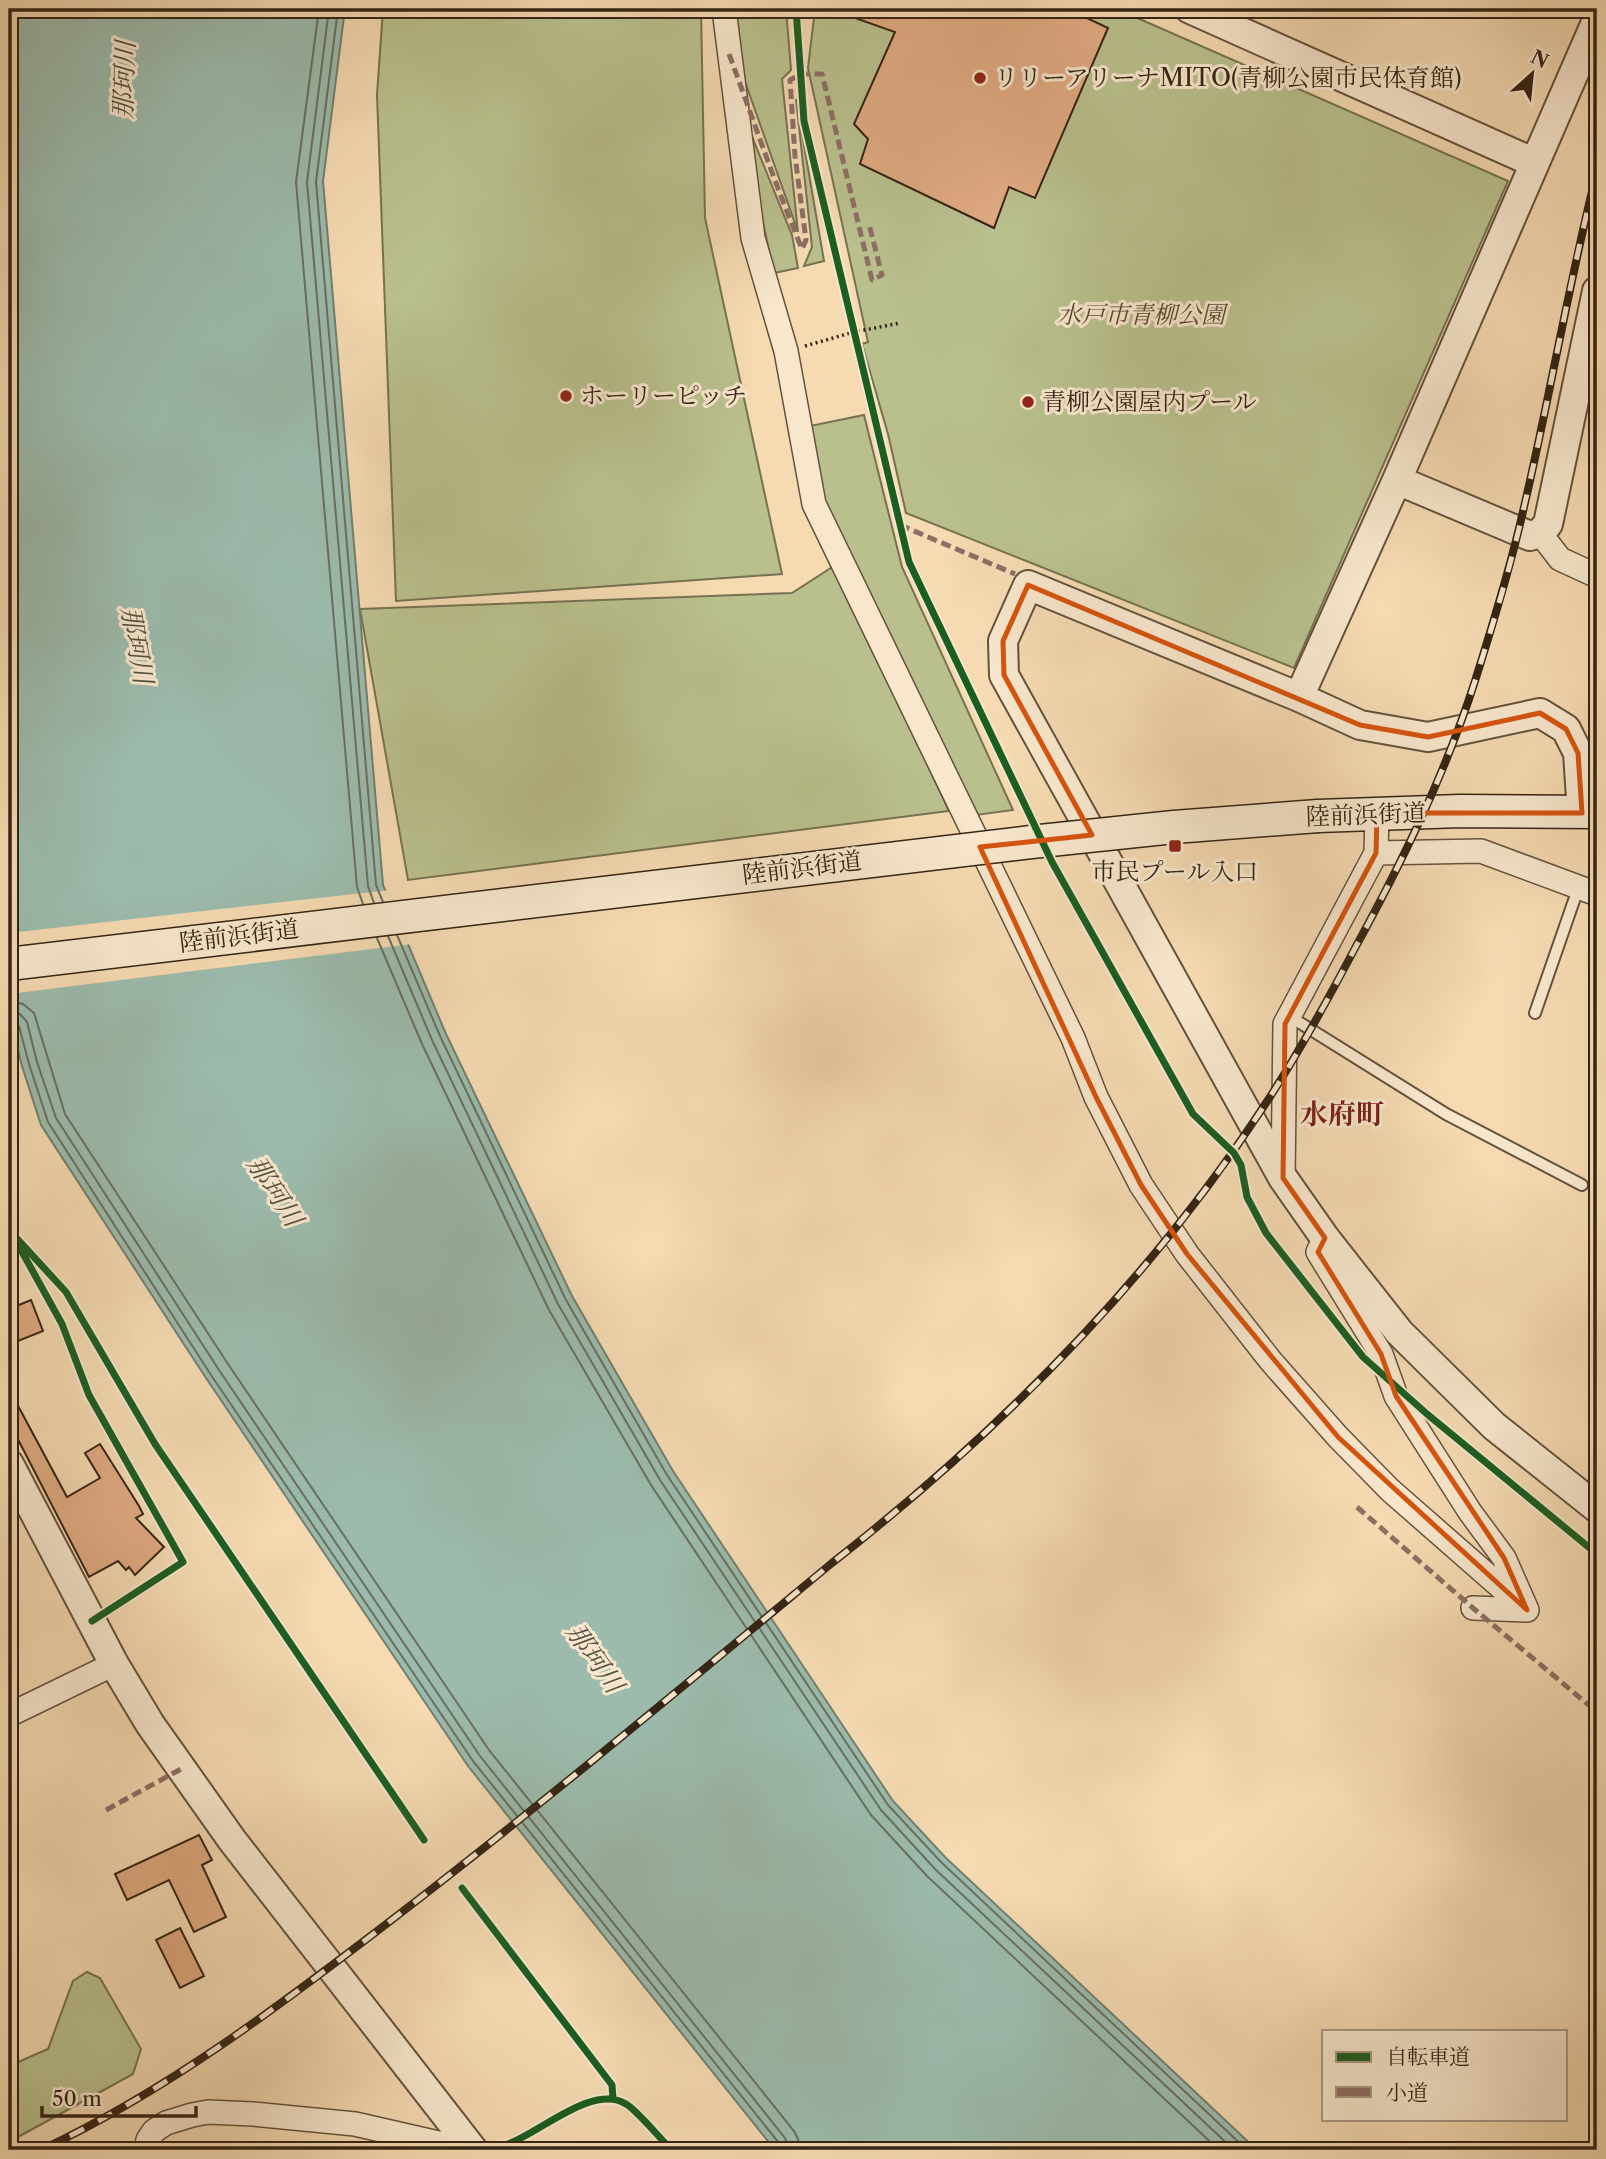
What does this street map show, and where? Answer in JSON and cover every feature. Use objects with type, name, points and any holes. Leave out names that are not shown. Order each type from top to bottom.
[{"type":"main road","name":"陸前浜街道","points":[[9,964],[1174,827],[1377,813],[1590,813]]},
{"type":"street","points":[[724,9],[752,238],[786,351],[814,504],[1073,1038],[1096,1097],[1141,1185],[1186,1254],[1253,1339],[1338,1437],[1390,1490],[1527,1611]]},
{"type":"street","points":[[1190,9],[1535,163]]},
{"type":"street","points":[[1299,697],[1397,480],[1597,20]]},
{"type":"street","points":[[1397,480],[1530,536],[1540,533],[1548,524],[1593,334],[1597,291]]},
{"type":"street","points":[[1540,533],[1560,559],[1597,576]]},
{"type":"street","points":[[1590,813],[1578,753],[1566,729],[1540,713],[1428,737],[1360,725],[1028,585],[1003,641],[1004,675],[1283,1178],[1325,1238],[1399,1332],[1494,1426],[1597,1508]]},
{"type":"street","points":[[1283,1178],[1285,1024],[1376,853],[1377,813]]},
{"type":"street","points":[[1376,853],[1481,851],[1588,890]]},
{"type":"street","points":[[1325,1238],[1318,1252],[1381,1354],[1396,1396],[1470,1512],[1504,1558],[1527,1611]]},
{"type":"street","points":[[9,1464],[114,1664],[150,1724],[232,1840],[472,2149]]},
{"type":"street","points":[[1473,1608],[1527,1611]]},
{"type":"street","points":[[9,1715],[114,1664]]},
{"type":"street","points":[[146,2150],[154,2131],[166,2123],[208,2112],[253,2113],[355,2124],[472,2149]]},
{"type":"lane","points":[[1535,1013],[1588,890]]},
{"type":"lane","points":[[1289,1016],[1447,1114],[1582,1185]]},
{"type":"path","points":[[851,319],[857,345]]},
{"type":"path","points":[[786,351],[854,332],[900,323]]},
{"type":"path","points":[[92,1621],[183,1562],[89,1395],[62,1324],[11,1232],[66,1292],[155,1444],[424,1840]]},
{"type":"path","points":[[463,1888],[612,2085],[616,2100],[602,2099]]},
{"type":"highlighted area","points":[[1028,585],[1360,725],[1428,737],[1540,713],[1566,729],[1578,753],[1582,813],[1377,813],[1376,853],[1285,1024],[1283,1178],[1325,1238],[1318,1252],[1381,1354],[1396,1396],[1504,1558],[1527,1610],[1338,1437],[1187,1254],[1141,1185],[1096,1097],[980,847],[1092,835],[1004,675],[1003,641]]},
{"type":"green space","name":"ホーリーピッチ","points":[[383,9],[701,9],[705,218],[782,574],[396,601],[377,95]]},
{"type":"green space","points":[[736,9],[786,9],[791,70],[782,79],[798,232],[742,73]]},
{"type":"green space","name":"水戸市青柳公園","points":[[815,9],[1117,9],[1508,181],[1294,668],[906,513],[888,434],[862,344],[868,342],[808,68]]},
{"type":"green space","points":[[796,99],[824,261],[804,266],[812,247]]},
{"type":"green space","points":[[742,112],[792,235],[798,268],[774,273]]},
{"type":"green space","points":[[864,415],[902,567],[1013,810],[969,816],[820,507],[810,426]]},
{"type":"green space","points":[[834,566],[949,811],[408,880],[360,609],[792,593]]},
{"type":"green space","points":[[87,1972],[100,1978],[141,2049],[133,2074],[9,2142],[9,2066],[48,2049],[73,1981]]},
{"type":"water","name":"那珂川","points":[[9,9],[345,9],[323,181],[383,885],[446,1034],[572,1296],[673,1471],[893,1801],[945,1857],[1257,2150],[775,2150],[468,1766],[206,1378],[41,1125],[9,1015]]},
{"type":"pier","points":[[390,890],[412,944],[9,994],[9,933]]},
{"type":"building","name":"リリーアリーナMITO(青柳公園市民体育館)","points":[[1068,9],[1108,28],[1035,198],[1009,187],[994,228],[860,164],[868,139],[854,124],[895,32],[835,11]]},
{"type":"building","points":[[31,1300],[43,1331],[18,1341],[9,1322],[9,1309]]},
{"type":"building","points":[[9,1389],[67,1497],[100,1478],[85,1453],[100,1444],[143,1514],[136,1518],[164,1547],[135,1575],[129,1567],[126,1570],[118,1561],[89,1577],[9,1422]]},
{"type":"building","points":[[199,1835],[212,1860],[202,1865],[226,1917],[194,1932],[169,1880],[127,1900],[115,1874]]},
{"type":"building","points":[[180,1928],[204,1976],[180,1988],[156,1940]]},
{"type":"railway","points":[[41,2150],[133,2101],[264,2015],[389,1922],[557,1789],[953,1462],[1067,1352],[1171,1234],[1264,1106],[1311,1029],[1405,852],[1450,751],[1475,681],[1513,551],[1597,171]]},
{"type":"marked path","points":[[729,54],[802,249],[806,240],[795,156],[790,80],[801,74],[822,74],[872,280],[882,275],[869,224]]},
{"type":"marked path","points":[[900,525],[1015,574]]},
{"type":"marked path","points":[[1357,1507],[1597,1712]]},
{"type":"marked path","points":[[106,1810],[181,1769]]},
{"type":"cycle path","points":[[796,9],[804,121],[909,562],[1052,862],[1193,1114],[1234,1153],[1241,1165],[1247,1197],[1266,1233],[1363,1357],[1427,1414],[1597,1554]]},
{"type":"cycle path","points":[[92,1621],[183,1562],[89,1395],[62,1324],[11,1232],[66,1292],[155,1444],[424,1840]]},
{"type":"cycle path","points":[[462,1888],[612,2085],[613,2099]]},
{"type":"cycle path","points":[[471,2148],[508,2144],[583,2105],[613,2099],[631,2108],[672,2150]]},
{"type":"place","name":"リリーアリーナMITO(青柳公園市民体育館)","points":[[980,78]]},
{"type":"place","name":"ホーリーピッチ","points":[[566,396]]},
{"type":"place","name":"青柳公園屋内プール","points":[[1028,402]]},
{"type":"place","name":"市民プール入口","points":[[1175,846]]},
{"type":"district","name":"水府町","points":[[1342,1114]]}]
